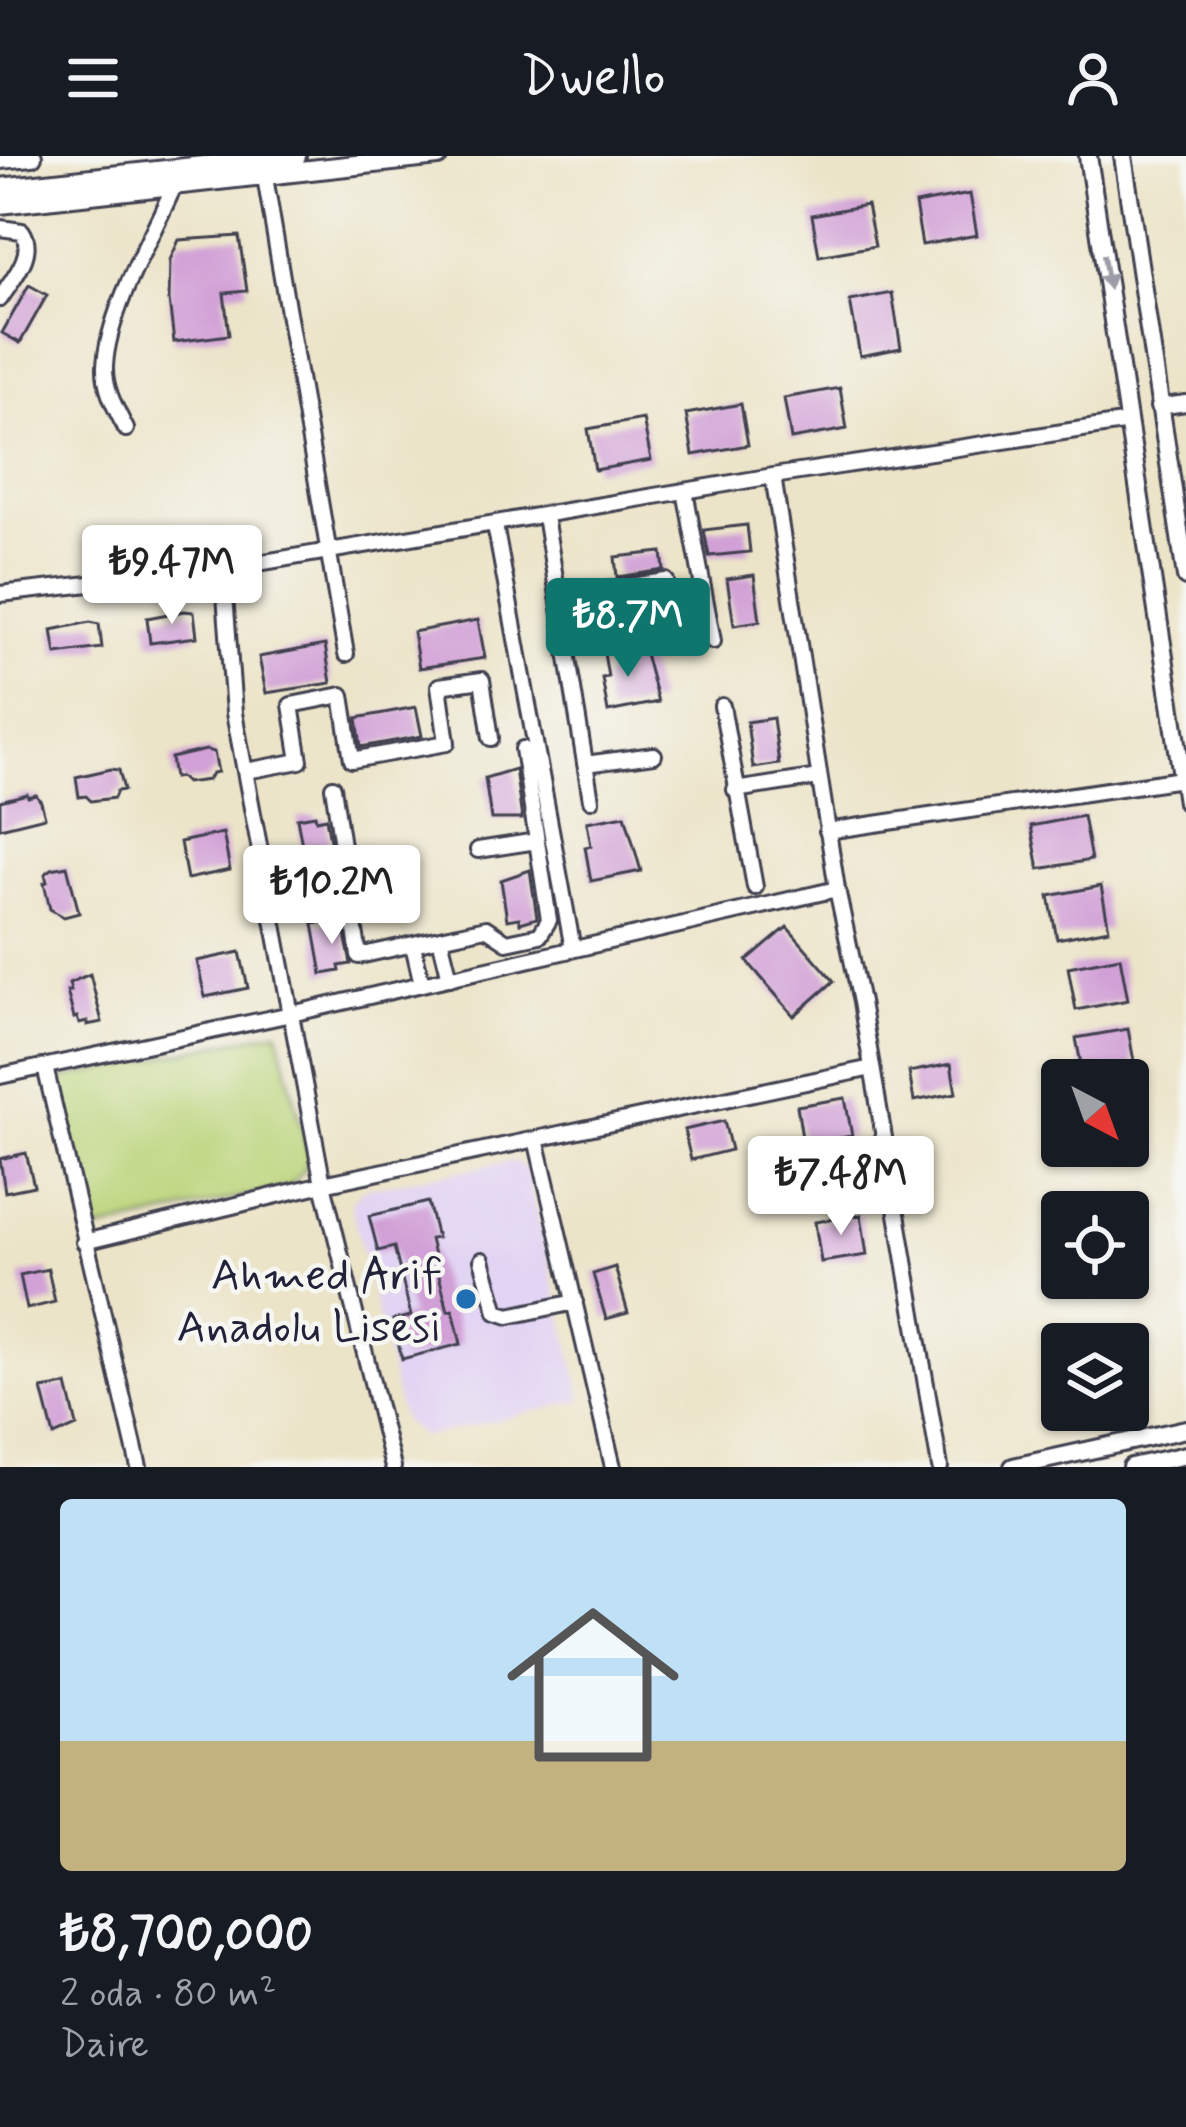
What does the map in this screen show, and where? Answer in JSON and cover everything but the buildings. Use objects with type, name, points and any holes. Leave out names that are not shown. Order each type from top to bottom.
[{"type":"highway","points":[[0,159],[32,156]]},
{"type":"highway","points":[[0,188],[296,156]]},
{"type":"highway","points":[[0,205],[438,156]]},
{"type":"main road","points":[[1088,156],[1186,802]]},
{"type":"main road","points":[[1123,156],[1186,577]]},
{"type":"main road","points":[[1013,1467],[1186,1429]]},
{"type":"main road","points":[[1131,1467],[1186,1455]]},
{"type":"street","points":[[265,176],[346,654]]},
{"type":"street","points":[[126,429],[109,394],[105,365],[118,313],[174,186]]},
{"type":"street","points":[[0,228],[22,231],[28,241],[27,254],[0,299]]},
{"type":"street","points":[[1158,407],[1186,403]]},
{"type":"street","points":[[0,594],[223,569],[773,476],[1129,422]]},
{"type":"street","points":[[773,476],[836,889],[872,1068],[940,1467]]},
{"type":"street","points":[[685,491],[713,641]]},
{"type":"street","points":[[545,516],[591,800]]},
{"type":"street","points":[[495,525],[573,950]]},
{"type":"street","points":[[223,569],[234,713],[323,1184],[393,1467]]},
{"type":"street","points":[[558,597],[666,581]]},
{"type":"street","points":[[246,771],[300,761],[291,705],[342,695],[352,760],[447,743],[439,686],[482,680],[491,738]]},
{"type":"street","points":[[722,706],[755,887]]},
{"type":"street","points":[[333,787],[359,956],[486,928],[507,942],[540,934],[549,920],[523,748]]},
{"type":"street","points":[[585,764],[654,755]]},
{"type":"street","points":[[735,790],[819,777]]},
{"type":"street","points":[[827,831],[1182,779]]},
{"type":"street","points":[[478,850],[537,841]]},
{"type":"street","points":[[296,880],[346,871]]},
{"type":"street","points":[[0,1076],[836,889]]},
{"type":"street","points":[[440,938],[450,978]]},
{"type":"street","points":[[412,945],[422,984]]},
{"type":"street","points":[[45,1067],[139,1467]]},
{"type":"street","points":[[84,1242],[323,1184],[872,1068]]},
{"type":"street","points":[[536,1138],[613,1467]]},
{"type":"street","points":[[482,1260],[497,1312],[509,1316],[575,1302]]},
{"type":"shaded area","name":"Ahmed Arif Anadolu Lisesi","points":[[513,1161],[525,1167],[583,1400],[423,1437],[402,1420],[351,1204],[363,1189]]},
{"type":"green space","points":[[278,1031],[310,1162],[290,1186],[92,1232],[56,1080]]},
{"type":"place","name":"Ahmed Arif Anadolu Lisesi","points":[[466,1299]]}]
